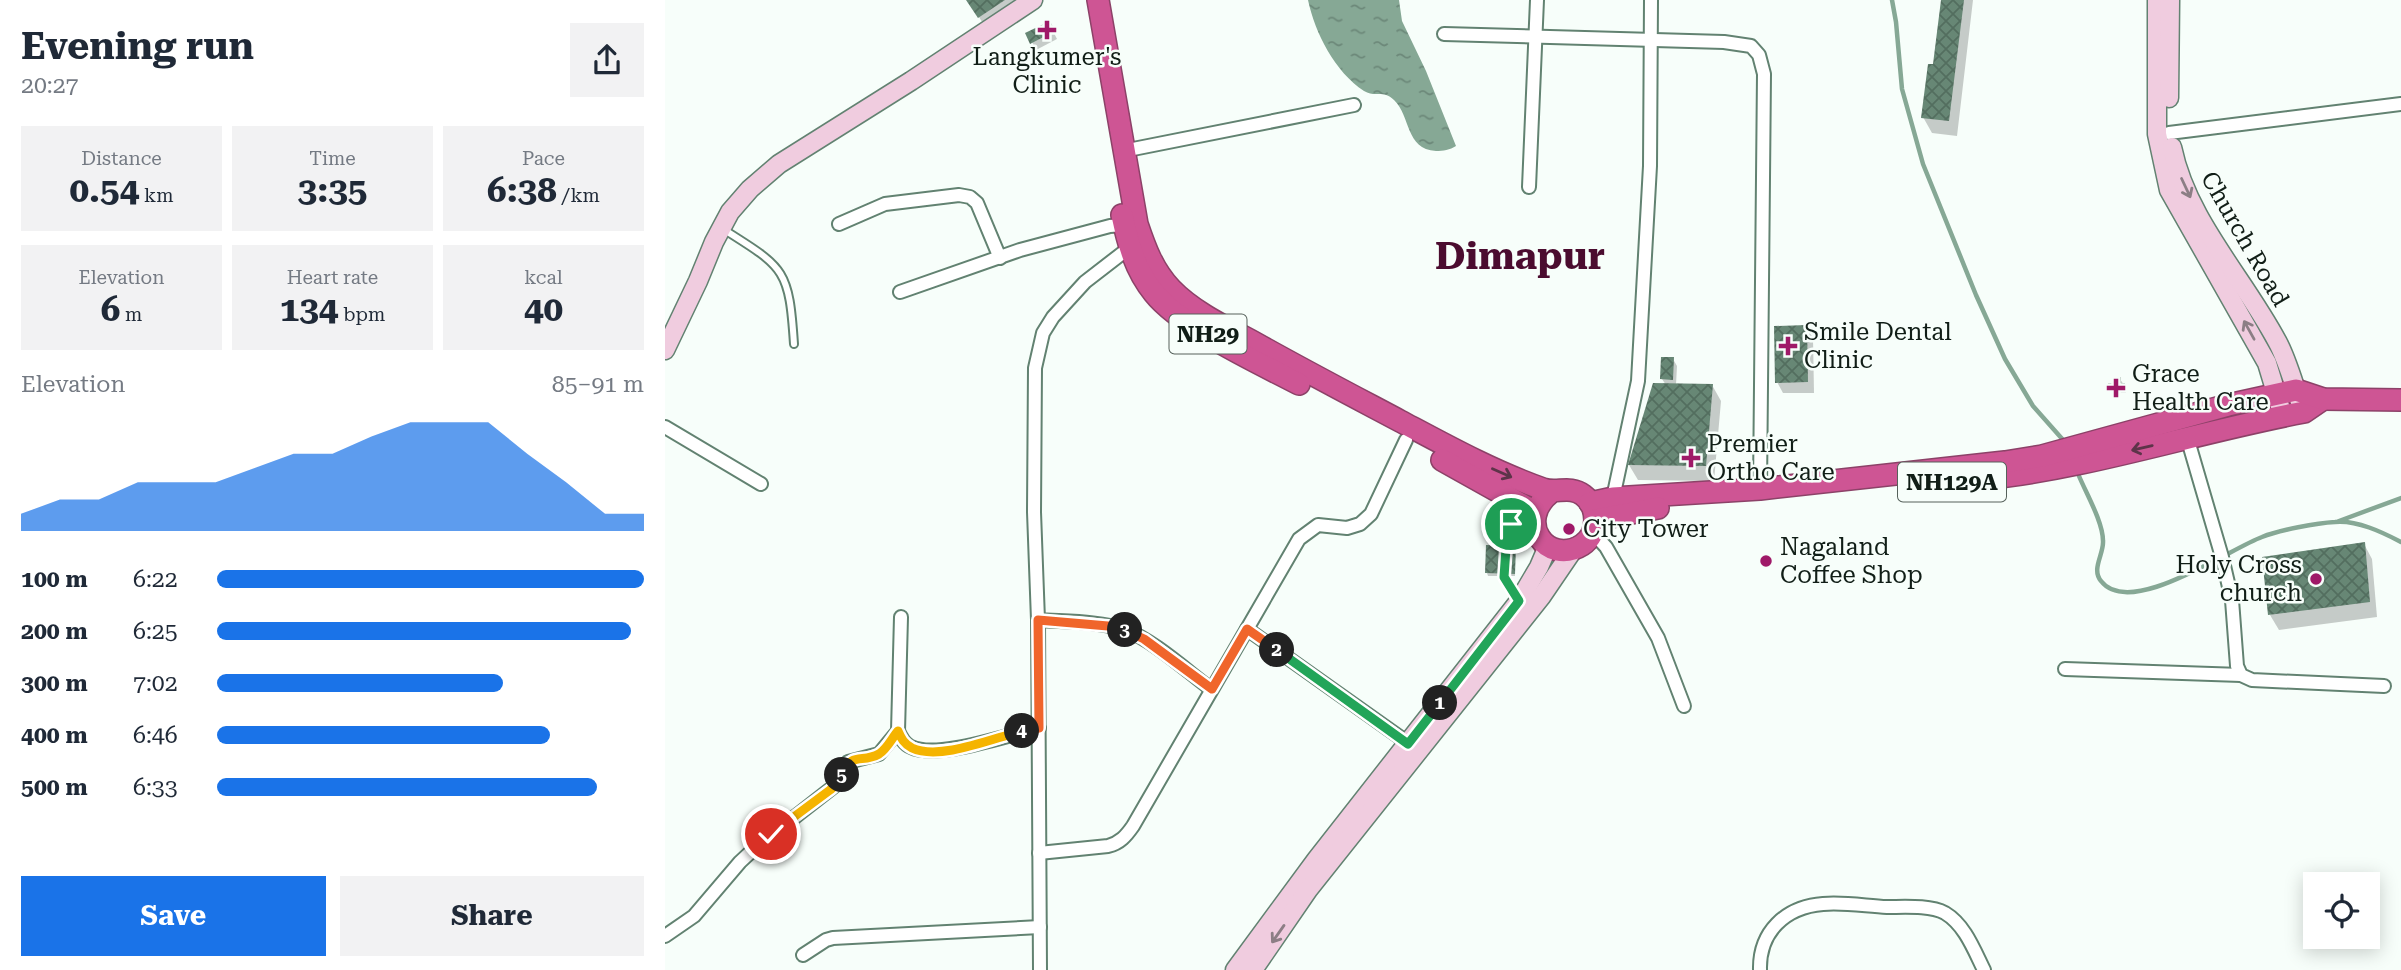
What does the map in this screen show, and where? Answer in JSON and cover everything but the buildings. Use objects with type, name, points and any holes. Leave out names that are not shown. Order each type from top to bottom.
[{"type":"highway","name":"NH29","points":[[1084,0],[1129,248],[1140,273],[1154,294],[1183,319],[1258,362],[1528,508]]},
{"type":"highway","name":"NH29","points":[[1098,0],[1137,224],[1143,244],[1172,290],[1220,324],[1466,457],[1509,477],[1551,492],[1573,490],[1583,495],[1593,518]]},
{"type":"highway","name":"NH129A","points":[[1593,518],[1613,498],[1760,489],[2029,458],[2286,392],[2323,399],[2401,400]]},
{"type":"highway","name":"NH129A","points":[[1593,518],[1652,508],[1873,491],[2019,475],[2293,414],[2323,399]]},
{"type":"highway","points":[[1551,492],[1528,508],[1539,537],[1548,546],[1556,550],[1573,550],[1585,544],[1593,518]]},
{"type":"main road","points":[[665,350],[721,228],[737,205],[779,164],[1033,0]]},
{"type":"main road","points":[[2157,0],[2157,134],[2169,190],[2286,392],[2293,414]]},
{"type":"main road","name":"Church Road","points":[[2170,0],[2169,133],[2175,165],[2199,215],[2277,342],[2286,392]]},
{"type":"main road","points":[[1235,970],[1301,879],[1519,601],[1548,546]]},
{"type":"main road","points":[[1253,970],[1308,890],[1541,597],[1573,550]]},
{"type":"street","points":[[1529,187],[1537,0]]},
{"type":"street","points":[[1613,498],[1638,381],[1650,166],[1651,0]]},
{"type":"street","points":[[1444,34],[1724,42],[1751,46],[1759,55],[1764,74],[1760,489]]},
{"type":"street","points":[[1123,151],[1354,104]]},
{"type":"street","points":[[2169,133],[2401,104]]},
{"type":"street","points":[[839,224],[884,204],[959,195],[970,197],[977,203],[1000,258]]},
{"type":"street","points":[[901,292],[1020,250],[1109,226],[1124,225]]},
{"type":"street","points":[[1040,970],[1038,620],[1034,512],[1035,368],[1043,333],[1052,317],[1085,282],[1129,248]]},
{"type":"street","points":[[665,427],[761,484]]},
{"type":"street","points":[[2187,437],[2223,557],[2232,600],[2237,666],[2241,675]]},
{"type":"street","points":[[1039,853],[1108,846],[1117,844],[1125,836],[1299,539],[1318,525],[1347,528],[1360,524],[1371,514],[1406,440]]},
{"type":"street","points":[[1593,518],[1606,547],[1658,638],[1684,706]]},
{"type":"street","points":[[901,617],[898,731],[903,742],[913,748],[929,751],[954,749],[1039,728]]},
{"type":"street","points":[[1038,620],[1127,630],[1144,639],[1212,689]]},
{"type":"street","points":[[1247,629],[1408,744]]},
{"type":"street","points":[[2064,669],[2241,675],[2252,680],[2385,686]]},
{"type":"street","points":[[665,936],[694,916],[755,848],[837,784],[848,762],[879,754],[898,731]]},
{"type":"street","points":[[1760,970],[1761,949],[1768,932],[1797,911],[1822,904],[1915,908],[1943,912],[1957,922],[1984,970]]},
{"type":"street","points":[[803,955],[834,938],[1040,927]]},
{"type":"lane","points":[[721,228],[765,255],[777,267],[786,283],[791,301],[794,344]]},
{"type":"lane","points":[[1519,601],[1504,577],[1507,534],[1528,508]]},
{"type":"water","points":[[1308,0],[1399,0],[1402,21],[1426,71],[1456,146],[1436,151],[1426,149],[1414,138],[1394,100],[1386,95],[1368,93],[1354,83],[1335,63],[1328,51]]},
{"type":"waterway","points":[[1892,0],[1902,89],[1923,164],[2005,359],[2033,406],[2064,441]]},
{"type":"waterway","points":[[2079,476],[2102,533],[2103,546],[2098,576],[2115,591],[2134,592],[2156,587],[2262,537],[2308,525],[2352,523],[2401,542]]},
{"type":"waterway","points":[[2339,521],[2401,498]]},
{"type":"place","name":"Langkumer's Clinic","points":[[1047,30]]},
{"type":"place","name":"Smile Dental Clinic","points":[[1788,346]]},
{"type":"place","name":"Grace Health Care","points":[[2116,388]]},
{"type":"place","name":"Premier Ortho Care","points":[[1691,458]]},
{"type":"place","name":"City Tower","points":[[1569,529]]},
{"type":"place","name":"Nagaland Coffee Shop","points":[[1766,561]]},
{"type":"place","name":"Holy Cross church","points":[[2316,579]]},
{"type":"district","name":"Dimapur","points":[[1520,256]]},
{"type":"route","points":[[771,834],[837,784],[848,762],[879,754],[898,731],[903,742],[913,748],[929,751],[954,749],[1039,728],[1038,620],[1127,630],[1144,639],[1212,689],[1247,629],[1408,744],[1519,601],[1504,577],[1507,534],[1511,524]]}]
